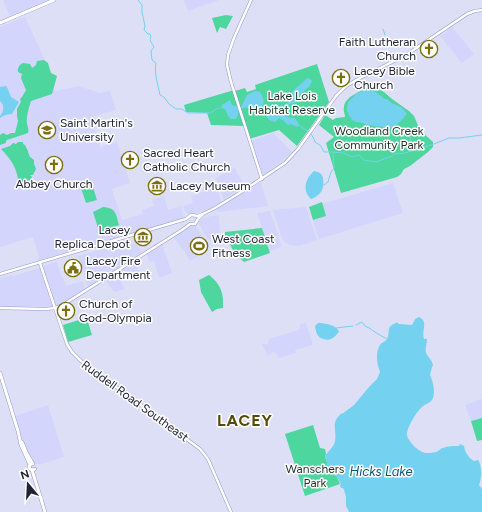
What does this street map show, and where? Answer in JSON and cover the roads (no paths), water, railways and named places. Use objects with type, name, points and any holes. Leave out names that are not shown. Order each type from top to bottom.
[{"type":"main road","points":[[0,23],[54,0]]},
{"type":"main road","points":[[251,0],[234,38],[227,59],[227,65],[262,179]]},
{"type":"main road","points":[[0,274],[188,218],[191,215],[194,216],[203,214],[215,208],[279,168],[292,155],[336,96],[353,81],[406,55],[467,14],[482,10]]},
{"type":"main road","points":[[0,308],[46,309],[61,306],[191,224],[195,224],[203,214]]},
{"type":"main road","points":[[194,216],[197,220]]},
{"type":"main road","points":[[188,218],[188,222],[191,224]]},
{"type":"main road","name":"Ruddell Road Southeast","points":[[40,262],[67,344],[76,356],[203,452],[208,459],[231,512]]},
{"type":"main road","points":[[0,372],[18,431],[21,435],[23,445],[31,464],[30,468],[33,470],[40,489],[39,492],[45,512]]},
{"type":"main road","points":[[31,464],[35,466],[33,470]]},
{"type":"water","points":[[309,78],[312,81],[309,87],[300,94],[295,103],[290,104],[284,110],[287,117],[295,118],[299,124],[297,127],[291,124],[288,125],[279,118],[275,122],[271,121],[263,112],[247,108],[239,111],[236,119],[231,119],[225,109],[221,108],[222,105],[230,100],[232,105],[238,108],[241,107],[247,95],[255,91],[260,92],[264,100],[262,109],[276,104],[279,106],[285,106],[293,91]]},
{"type":"water","points":[[6,86],[11,97],[19,102],[12,114],[5,115],[0,118],[3,104],[0,101],[0,87]]},
{"type":"water","points":[[364,90],[376,92],[384,99],[387,99],[403,108],[407,114],[392,128],[367,125],[352,120],[347,111],[348,102],[356,94]]},
{"type":"water","points":[[314,171],[322,175],[323,186],[321,192],[311,199],[306,192],[306,185],[308,177]]},
{"type":"water","name":"Hicks Lake","points":[[419,317],[424,321],[423,336],[424,339],[427,339],[426,353],[433,365],[430,375],[434,394],[432,400],[420,409],[413,419],[407,434],[410,441],[418,450],[429,453],[449,446],[459,446],[460,444],[464,446],[466,453],[470,458],[474,461],[478,460],[481,468],[481,479],[479,485],[482,489],[482,512],[349,512],[346,506],[344,490],[341,488],[341,484],[337,477],[330,472],[325,457],[334,443],[336,420],[342,413],[354,405],[377,379],[380,372],[377,362],[377,351],[380,345],[387,339],[389,328],[396,322],[399,324],[412,325],[415,319]]},
{"type":"water","points":[[318,323],[333,326],[339,332],[330,339],[327,340],[322,338],[317,334],[315,326]]},
{"type":"waterway","points":[[138,0],[142,5],[145,26],[144,30],[150,34],[154,47],[151,51],[152,60],[156,63],[156,75],[160,95],[176,109],[182,109],[188,113],[210,113],[220,108]]},
{"type":"waterway","points":[[383,29],[385,35]]},
{"type":"waterway","points":[[298,125],[308,131]]},
{"type":"waterway","points":[[392,128],[409,133],[415,149]]},
{"type":"waterway","points":[[311,134],[315,142],[321,146],[324,152],[343,153],[353,157],[359,155],[364,160],[376,162],[395,154],[405,153],[449,138],[482,135]]},
{"type":"waterway","points":[[324,185],[328,182],[334,168],[333,152]]},
{"type":"waterway","points":[[356,325],[362,322],[365,326],[371,329]]},
{"type":"waterway","points":[[336,328],[353,326]]},
{"type":"waterway","points":[[372,330],[387,339]]},
{"type":"place","name":"Faith Lutheran Church","points":[[429,49]]},
{"type":"place","name":"Lacey Bible Church","points":[[341,78]]},
{"type":"place","name":"Saint Martin's University","points":[[47,130]]},
{"type":"place","name":"Sacred Heart Catholic Church","points":[[130,160]]},
{"type":"place","name":"Abbey Church","points":[[54,165]]},
{"type":"place","name":"Lacey Museum","points":[[157,186]]},
{"type":"place","name":"Lacey Replica Depot","points":[[143,237]]},
{"type":"place","name":"West Coast Fitness","points":[[199,246]]},
{"type":"place","name":"Lacey Fire Department","points":[[73,268]]},
{"type":"place","name":"Church of God-Olympia","points":[[66,311]]},
{"type":"district","name":"LACEY","points":[[245,420]]},
{"type":"park label","name":"Lake Lois Habitat Reserve","points":[[292,103]]},
{"type":"park label","name":"Woodland Creek Community Park","points":[[379,138]]},
{"type":"park label","name":"Wanschers Park","points":[[315,476]]}]
